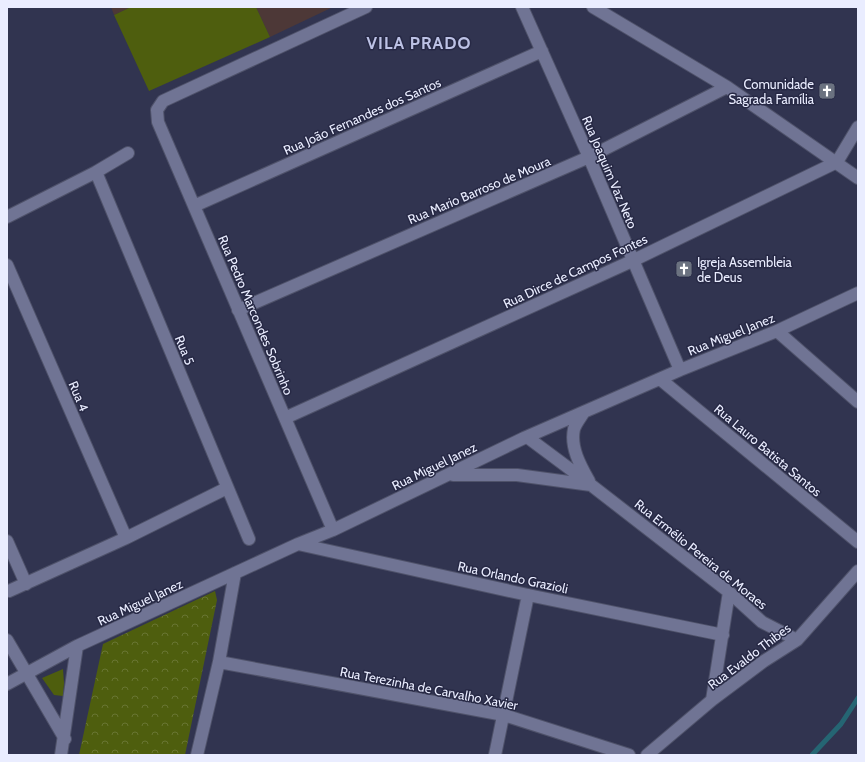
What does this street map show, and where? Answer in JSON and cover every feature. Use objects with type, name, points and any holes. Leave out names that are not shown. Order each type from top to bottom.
[{"type":"street","name":"Rua Pedro Marcondes Sobrinho","points":[[333,530],[158,122],[158,110],[163,101],[366,7]]},
{"type":"street","name":"Rua Joaquim Vaz Neto","points":[[522,7],[589,157],[632,261],[680,370]]},
{"type":"street","points":[[593,7],[606,10],[727,87],[858,178]]},
{"type":"street","name":"Rua João Fernandes dos Santos","points":[[194,206],[542,52]]},
{"type":"street","name":"Rua Mario Barroso de Moura","points":[[238,310],[589,157],[727,87]]},
{"type":"street","points":[[837,162],[858,127]]},
{"type":"street","points":[[7,217],[96,172],[128,153]]},
{"type":"street","name":"Rua Dirce de Campos Fontes","points":[[285,418],[632,261],[837,162]]},
{"type":"street","name":"Rua 5","points":[[96,172],[249,539]]},
{"type":"street","name":"Rua 4","points":[[7,265],[126,538]]},
{"type":"street","name":"Rua Miguel Janez","points":[[7,684],[77,646],[298,544],[333,530],[526,437],[680,370],[777,331],[858,293]]},
{"type":"street","points":[[777,331],[858,402]]},
{"type":"street","name":"Rua Lauro Batista Santos","points":[[660,379],[858,542]]},
{"type":"street","name":"Rua Ermélio Pereira de Moraes","points":[[584,412],[574,429],[574,444],[579,464],[591,485]]},
{"type":"street","name":"Rua Ermélio Pereira de Moraes","points":[[526,437],[591,485],[729,592],[762,622],[796,640]]},
{"type":"street","points":[[446,476],[474,474],[517,475],[591,485]]},
{"type":"street","points":[[9,591],[126,538],[227,488]]},
{"type":"street","points":[[7,541],[26,584]]},
{"type":"street","name":"Rua Orlando Grazioli","points":[[298,544],[528,595],[723,635]]},
{"type":"street","name":"Rua Evaldo Thibes","points":[[647,755],[712,700],[764,661],[796,640],[858,571]]},
{"type":"street","points":[[197,755],[219,662],[235,573]]},
{"type":"street","points":[[712,700],[729,592]]},
{"type":"street","points":[[495,755],[528,595]]},
{"type":"street","points":[[7,640],[64,739]]},
{"type":"street","points":[[62,755],[77,646]]},
{"type":"street","name":"Rua Terezinha de Carvalho Xavier","points":[[219,662],[504,715],[629,755]]},
{"type":"shaded area","points":[[111,7],[131,7],[114,15]]},
{"type":"shaded area","points":[[256,7],[333,7],[270,37]]},
{"type":"green space","points":[[131,7],[256,7],[270,37],[149,91],[114,15]]},
{"type":"green space","points":[[215,591],[217,600],[185,755],[79,755],[103,644]]},
{"type":"green space","points":[[63,669],[63,696],[54,695],[42,678]]},
{"type":"waterway","points":[[812,755],[841,724],[858,698]]},
{"type":"place","name":"Comunidade Sagrada Família","points":[[827,91]]},
{"type":"place","name":"Igreja Assembleia de Deus","points":[[684,269]]},
{"type":"district","name":"VILA PRADO","points":[[419,43]]}]
